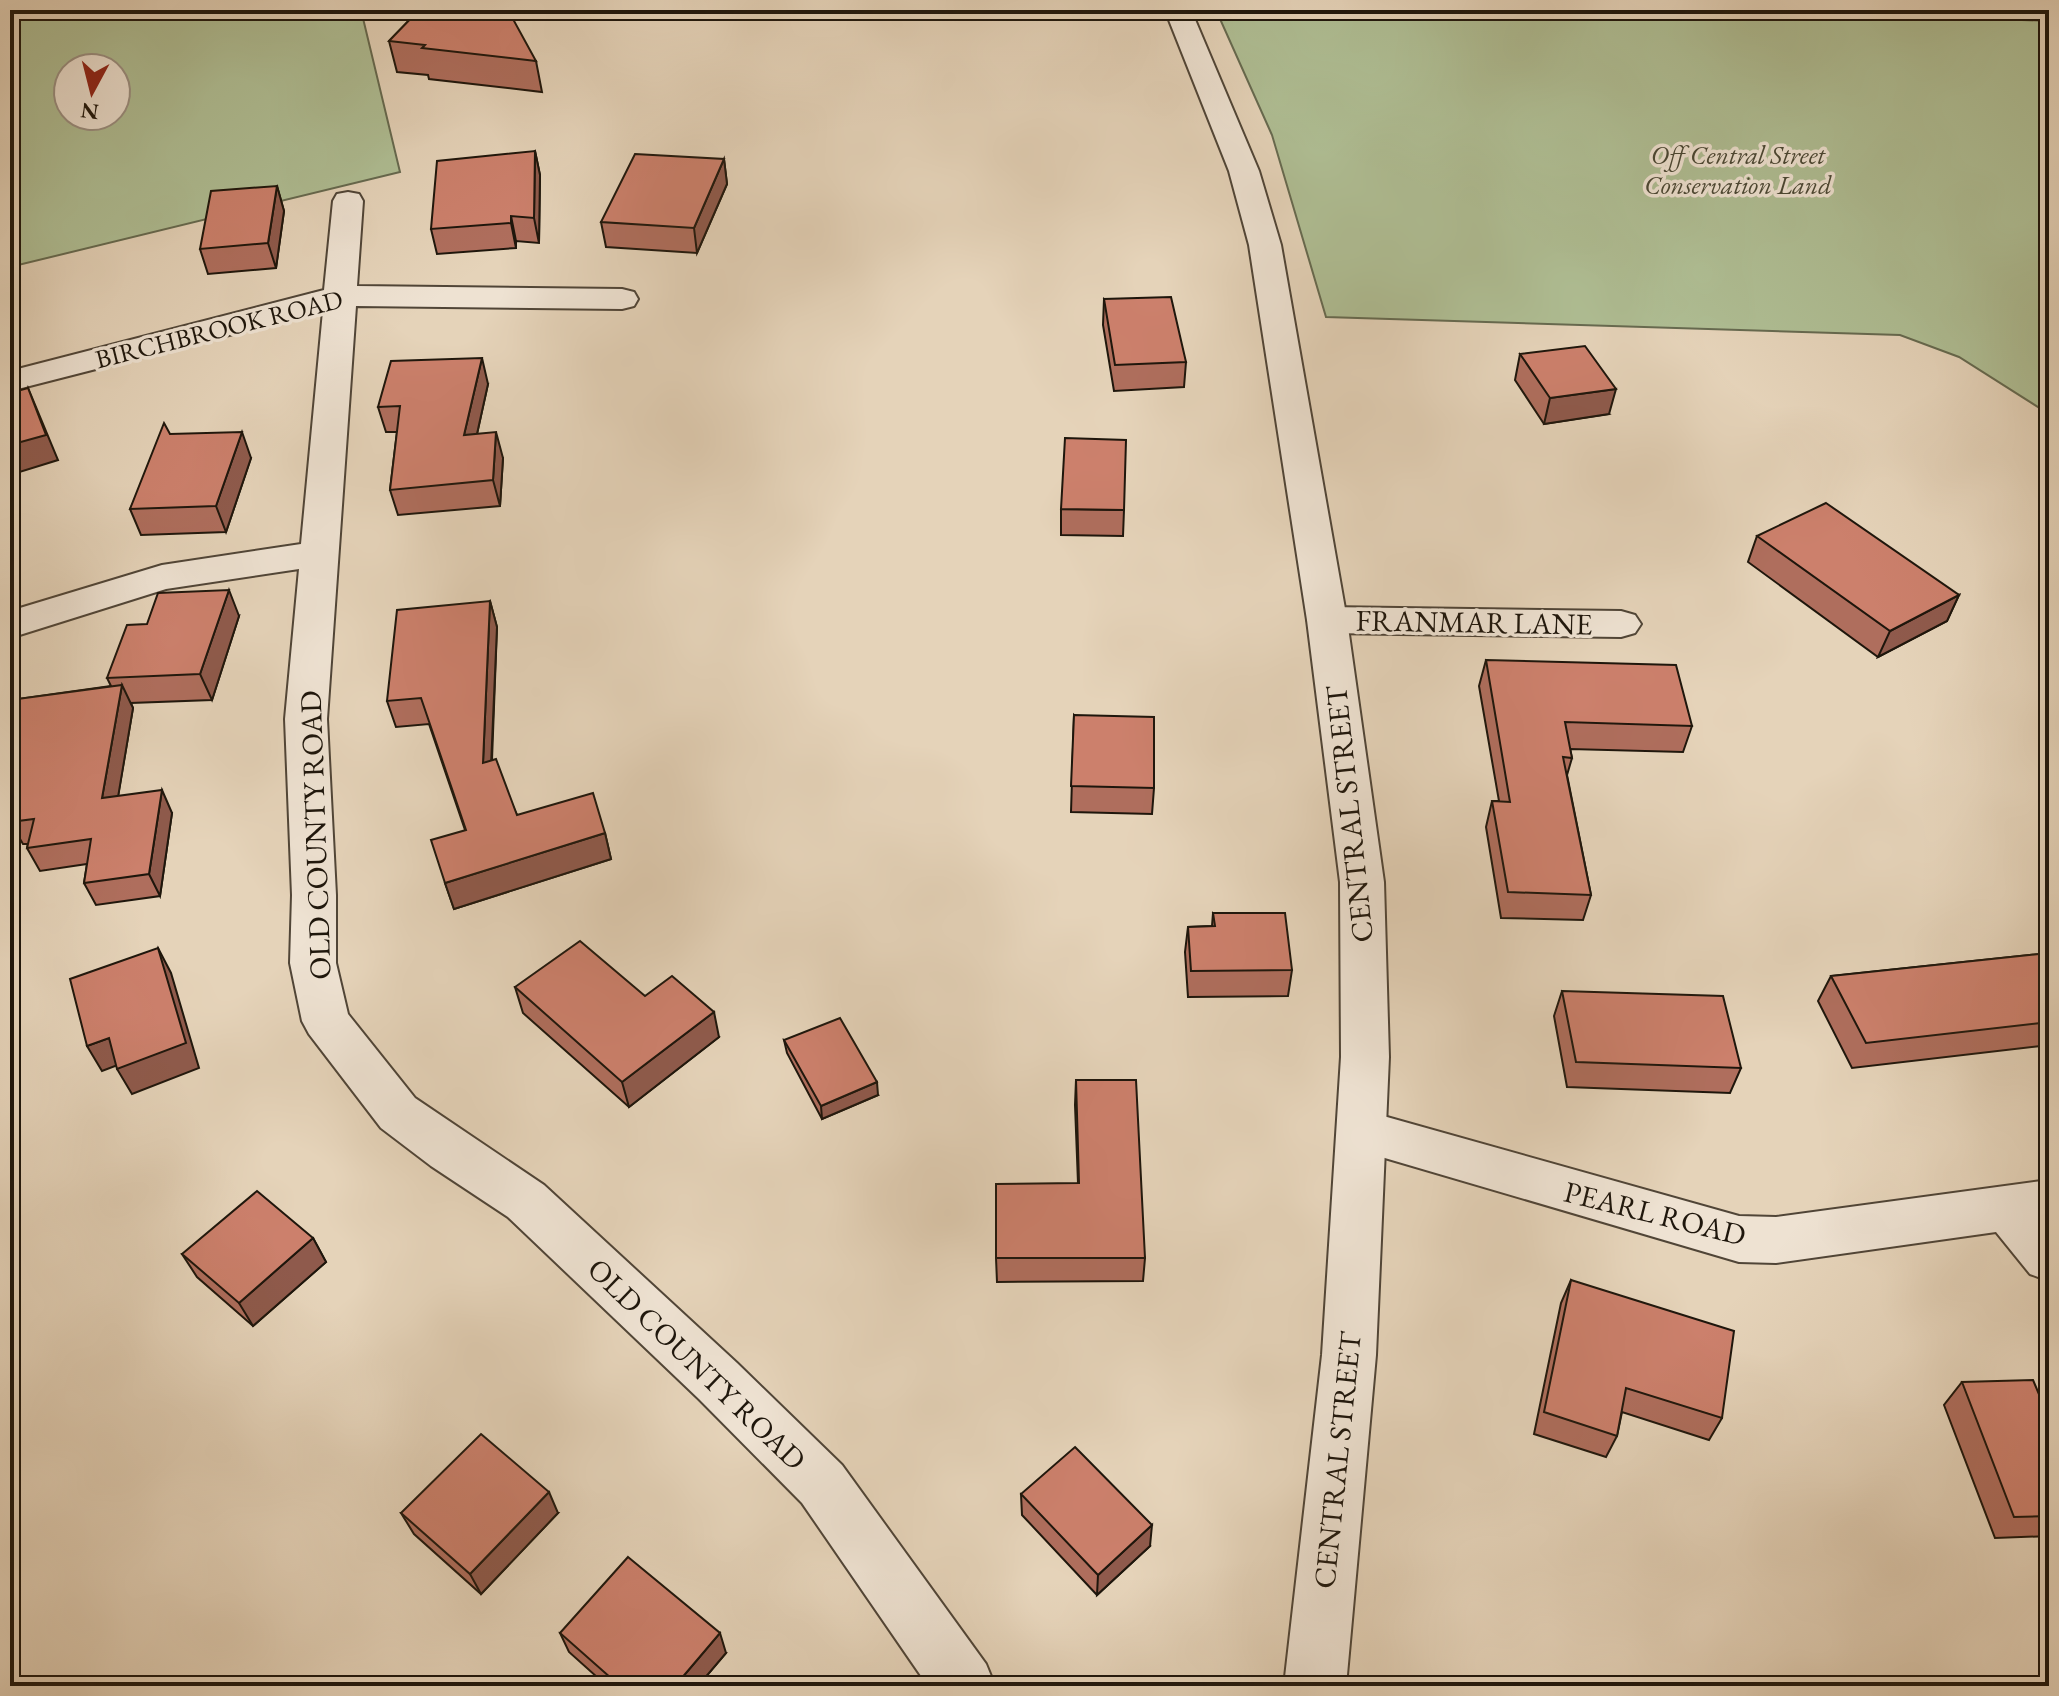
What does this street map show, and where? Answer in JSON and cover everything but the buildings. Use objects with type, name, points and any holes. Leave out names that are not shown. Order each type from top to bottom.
[{"type":"street","name":"CENTRAL STREET","points":[[1178,10],[1239,157],[1259,219],[1327,620],[1362,882],[1365,1044],[1349,1355],[1315,1686]]},
{"type":"street","name":"OLD COUNTY ROAD","points":[[348,201],[306,719],[314,895],[313,963],[326,1021],[358,1066],[398,1113],[526,1201],[718,1381],[822,1484],[964,1686]]},
{"type":"street","name":"BIRCHBROOK ROAD","points":[[10,381],[341,296],[622,299]]},
{"type":"street","points":[[10,625],[162,577],[318,554]]},
{"type":"street","name":"FRANMAR LANE","points":[[1327,620],[1621,624]]},
{"type":"street","name":"PEARL ROAD","points":[[1362,1131],[1739,1239],[1776,1240],[2028,1205]]},
{"type":"street","points":[[2028,1205],[2049,1258]]},
{"type":"green space","points":[[10,10],[361,10],[400,172],[10,267]]},
{"type":"green space","name":"Off Central Street Conservation Land","points":[[1216,10],[1992,10],[1998,19],[2049,21],[2049,414],[1959,357],[1900,335],[1326,317],[1272,135]]}]
